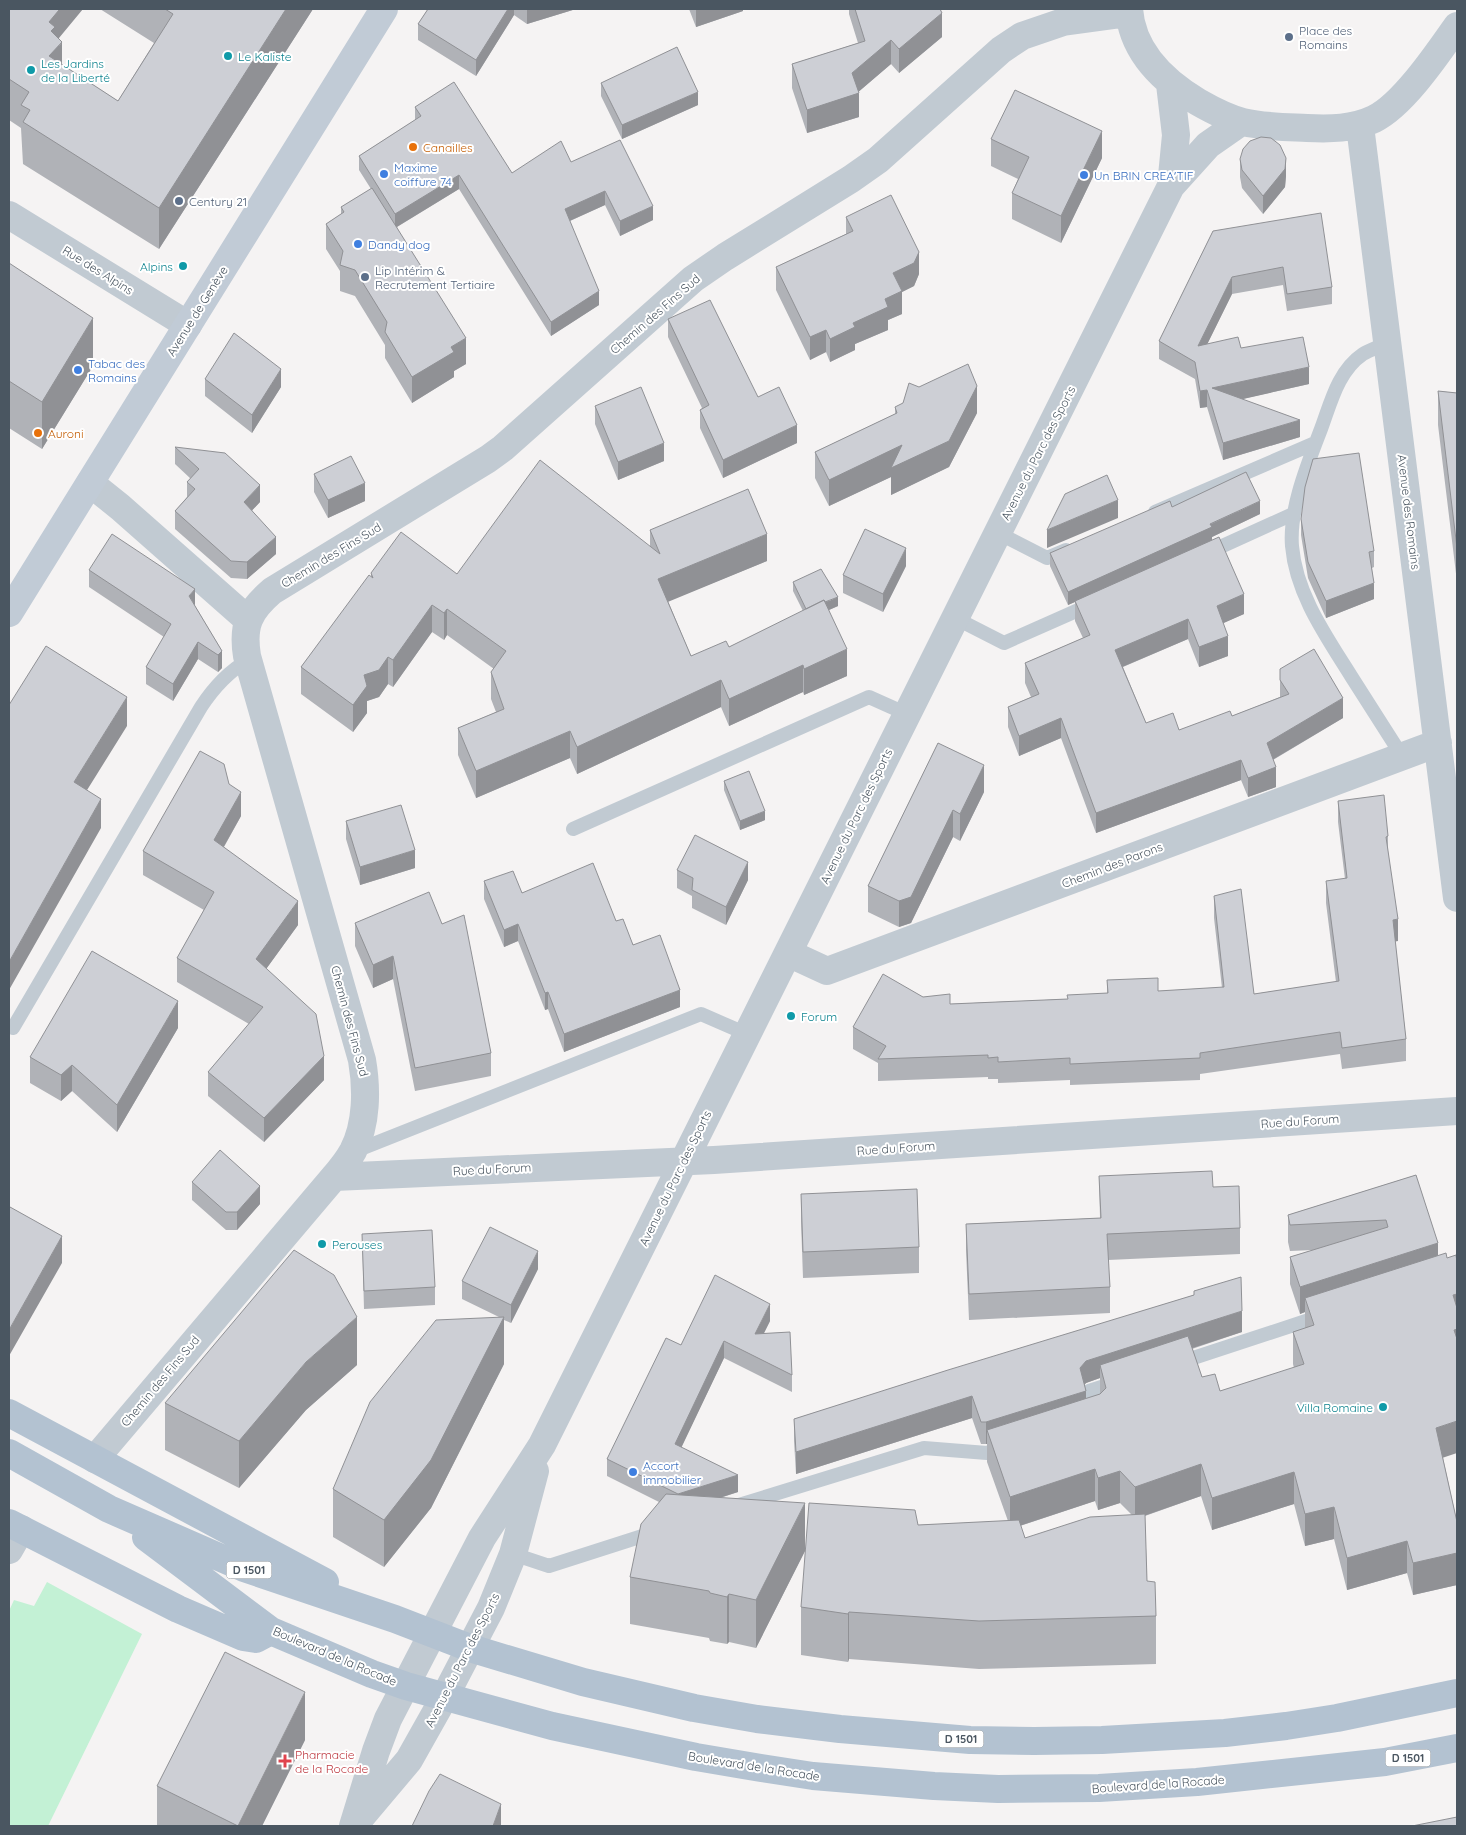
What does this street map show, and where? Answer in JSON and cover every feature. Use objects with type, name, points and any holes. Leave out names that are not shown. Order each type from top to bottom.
[{"type":"main road","name":"Avenue de Genève","points":[[9,613],[384,9]]},
{"type":"main road","points":[[9,1412],[395,1620]]},
{"type":"main road","name":"Boulevard de la Rocade","points":[[9,1454],[109,1508],[244,1568],[470,1648],[583,1682],[694,1708],[757,1719],[840,1730],[970,1740],[1102,1740],[1225,1732],[1337,1718],[1457,1692]]},
{"type":"main road","name":"Boulevard de la Rocade","points":[[109,1508],[271,1631],[372,1674],[406,1686],[552,1726],[696,1757],[813,1776],[943,1786],[1046,1789],[1140,1786],[1385,1762],[1457,1748]]},
{"type":"main road","points":[[13,1534],[243,1637],[256,1639],[271,1631]]},
{"type":"street","points":[[1129,11],[1139,47],[1151,64],[1170,84],[1207,107],[1241,122],[1322,128],[1360,126],[1377,118],[1406,92],[1457,26]]},
{"type":"street","name":"Chemin des Fins Sud","points":[[95,1459],[334,1177],[352,1152],[363,1122],[366,1080],[362,1060],[248,660],[245,642],[247,619],[261,600],[272,591],[503,448],[694,280],[725,257],[851,179],[878,160],[1001,50],[1022,36],[1063,22],[1129,11]]},
{"type":"street","name":"Avenue du Parc des Sports","points":[[1170,84],[1176,135],[1171,186]]},
{"type":"street","name":"Avenue du Parc des Sports","points":[[353,1826],[388,1719],[482,1538],[542,1445],[1171,186],[1208,145],[1241,122]]},
{"type":"street","name":"Avenue des Romains","points":[[1360,126],[1457,898]]},
{"type":"street","name":"Rue des Alpins","points":[[9,215],[188,325]]},
{"type":"street","points":[[90,483],[120,507],[247,619]]},
{"type":"street","name":"Chemin des Parons","points":[[788,954],[827,971],[1438,743]]},
{"type":"street","name":"Rue du Forum","points":[[334,1177],[684,1161],[1457,1111]]},
{"type":"street","name":"Avenue du Parc des Sports","points":[[353,1826],[409,1760],[491,1608],[513,1554],[542,1445]]},
{"type":"lane","points":[[1387,343],[1366,353],[1347,369],[1339,382],[1315,443],[1293,514],[1292,545],[1297,577],[1315,616],[1402,756]]},
{"type":"lane","points":[[1146,516],[1315,443]]},
{"type":"lane","points":[[1194,559],[1293,514]]},
{"type":"lane","points":[[998,533],[1047,558],[1083,543]]},
{"type":"lane","points":[[955,618],[1004,643],[1104,599]]},
{"type":"lane","points":[[14,1028],[201,707],[223,678],[248,660]]},
{"type":"lane","points":[[573,829],[869,697],[907,714]]},
{"type":"lane","points":[[352,1152],[701,1014],[747,1034]]},
{"type":"lane","points":[[1165,1367],[1335,1312]]},
{"type":"lane","points":[[1088,1421],[1097,1418],[1089,1391],[1127,1379]]},
{"type":"lane","points":[[726,1510],[924,1448],[987,1453],[1014,1444]]},
{"type":"lane","points":[[513,1554],[549,1566],[670,1527]]},
{"type":"green space","points":[[47,1582],[142,1634],[48,1826],[9,1826],[9,1611],[14,1600],[34,1606]]},
{"type":"building","points":[[9,9],[59,10],[49,22],[55,27],[51,31],[62,42],[49,56],[118,101],[173,14],[165,9],[286,9],[159,208],[23,122],[30,110],[21,105],[29,92],[9,79]]},
{"type":"building","points":[[428,9],[508,9],[476,60],[418,24]]},
{"type":"building","points":[[855,9],[940,9],[942,13],[899,49],[891,40],[852,73],[859,93],[807,110],[792,64],[865,41]]},
{"type":"building","points":[[677,47],[698,92],[622,125],[601,83]]},
{"type":"building","points":[[454,82],[512,173],[561,141],[571,162],[620,140],[653,206],[620,221],[605,191],[565,209],[599,291],[551,322],[459,175],[395,214],[359,156],[421,116],[415,107]]},
{"type":"building","points":[[1015,90],[1102,131],[1061,216],[1012,193],[1029,157],[991,139]]},
{"type":"building","points":[[1261,137],[1271,138],[1280,145],[1286,158],[1285,169],[1263,196],[1242,170],[1240,159],[1243,149],[1250,141]]},
{"type":"building","points":[[372,188],[466,338],[451,347],[454,352],[412,377],[385,332],[387,322],[355,270],[340,265],[343,251],[326,224],[344,212],[341,207]]},
{"type":"building","points":[[891,195],[919,252],[914,263],[893,273],[902,291],[885,299],[888,307],[853,323],[855,327],[830,339],[826,330],[810,337],[776,267],[853,231],[846,217]]},
{"type":"building","points":[[1321,213],[1332,287],[1287,294],[1283,267],[1232,277],[1198,346],[1238,337],[1241,348],[1303,337],[1309,367],[1212,388],[1300,420],[1223,443],[1207,390],[1200,391],[1195,362],[1159,341],[1213,231]]},
{"type":"building","points":[[9,263],[93,318],[42,402],[9,381]]},
{"type":"building","points":[[710,300],[758,397],[779,387],[797,425],[723,460],[700,410],[709,405],[668,319]]},
{"type":"building","points":[[234,333],[281,369],[252,415],[205,379]]},
{"type":"building","points":[[968,364],[977,386],[949,441],[891,468],[902,445],[829,480],[815,452],[897,413],[895,407],[903,403],[909,383],[919,387]]},
{"type":"building","points":[[641,387],[664,443],[618,462],[595,406]]},
{"type":"building","points":[[1438,391],[1457,393],[1457,548]]},
{"type":"building","points":[[175,447],[225,453],[260,485],[244,502],[276,537],[247,562],[231,561],[175,511],[195,489],[187,482],[199,469]]},
{"type":"building","points":[[1359,453],[1374,551],[1369,552],[1374,583],[1326,601],[1308,562],[1301,519],[1305,487],[1313,459]]},
{"type":"building","points":[[351,456],[365,483],[328,500],[314,474]]},
{"type":"building","points":[[540,460],[660,554],[650,530],[748,489],[767,534],[658,579],[691,656],[726,641],[729,647],[824,600],[847,649],[804,669],[803,665],[729,699],[721,680],[577,747],[570,731],[476,771],[458,728],[504,709],[491,672],[506,651],[447,609],[444,613],[432,605],[393,660],[388,657],[379,670],[364,675],[367,686],[353,705],[301,667],[369,575],[373,578],[371,573],[401,532],[457,574]]},
{"type":"building","points":[[1246,472],[1260,501],[1210,524],[1212,527],[1068,592],[1050,553],[1170,501],[1172,507]]},
{"type":"building","points":[[1107,475],[1118,500],[1047,530],[1065,494]]},
{"type":"building","points":[[865,529],[906,548],[883,594],[843,575]]},
{"type":"building","points":[[112,534],[195,589],[189,596],[222,651],[218,655],[198,642],[173,684],[146,667],[171,624],[89,570]]},
{"type":"building","points":[[1219,537],[1244,594],[1217,606],[1228,636],[1199,647],[1188,619],[1115,650],[1146,723],[1173,713],[1179,730],[1230,711],[1232,716],[1289,694],[1280,680],[1280,669],[1314,649],[1343,698],[1267,743],[1276,767],[1248,778],[1241,760],[1096,813],[1061,718],[1019,736],[1008,707],[1039,694],[1025,663],[1090,635],[1075,601]]},
{"type":"building","points":[[821,569],[838,597],[825,602],[824,600],[806,609],[793,582]]},
{"type":"building","points":[[46,646],[127,697],[74,782],[101,799],[9,962],[9,705]]},
{"type":"building","points":[[938,743],[984,765],[960,814],[953,810],[911,897],[899,901],[868,886]]},
{"type":"building","points":[[200,751],[224,764],[229,784],[241,792],[214,840],[298,901],[256,959],[316,1014],[324,1056],[264,1118],[208,1072],[263,1007],[177,958],[214,892],[143,851]]},
{"type":"building","points":[[749,771],[765,811],[740,821],[724,781]]},
{"type":"building","points":[[1384,795],[1388,836],[1386,837],[1398,919],[1393,920],[1406,1039],[1342,1048],[1340,1032],[1200,1053],[1200,1058],[1070,1064],[1070,1058],[998,1062],[998,1057],[988,1058],[988,1055],[878,1059],[886,1046],[853,1027],[883,974],[923,997],[950,994],[950,1004],[1068,999],[1067,995],[1108,993],[1107,980],[1158,978],[1158,991],[1224,987],[1214,896],[1241,889],[1254,994],[1339,981],[1326,881],[1347,878],[1338,801]]},
{"type":"building","points":[[401,805],[415,850],[360,867],[346,821]]},
{"type":"building","points":[[695,835],[748,862],[726,907],[692,890],[693,878],[677,870]]},
{"type":"building","points":[[593,863],[616,921],[623,919],[633,945],[660,935],[680,990],[564,1034],[548,992],[545,993],[518,924],[504,930],[484,881],[513,871],[522,893]]},
{"type":"building","points":[[429,892],[442,924],[464,915],[491,1053],[415,1068],[393,956],[373,965],[355,923]]},
{"type":"building","points":[[92,951],[178,1001],[117,1105],[72,1065],[61,1075],[30,1057]]},
{"type":"building","points":[[220,1150],[260,1186],[237,1212],[226,1212],[192,1182]]},
{"type":"building","points":[[1212,1171],[1213,1187],[1239,1186],[1240,1228],[1107,1234],[1110,1287],[969,1294],[966,1224],[1101,1218],[1099,1176]]},
{"type":"building","points":[[1416,1175],[1438,1243],[1300,1287],[1290,1257],[1388,1227],[1386,1220],[1290,1225],[1288,1215]]},
{"type":"building","points":[[917,1189],[919,1247],[803,1252],[801,1194]]},
{"type":"building","points":[[10,1207],[62,1236],[9,1330],[9,1210]]},
{"type":"building","points":[[490,1227],[538,1251],[511,1305],[462,1281]]},
{"type":"building","points":[[432,1230],[435,1287],[364,1291],[362,1234]]},
{"type":"building","points":[[294,1250],[334,1275],[357,1317],[306,1362],[239,1441],[165,1403]]},
{"type":"building","points":[[1446,1253],[1447,1258],[1456,1255],[1457,1262],[1457,1294],[1453,1295],[1457,1308],[1457,1329],[1454,1330],[1457,1339],[1457,1421],[1436,1428],[1457,1522],[1457,1553],[1413,1563],[1407,1541],[1347,1558],[1334,1507],[1305,1514],[1294,1472],[1212,1498],[1201,1464],[1135,1487],[1120,1471],[1098,1478],[1095,1469],[1010,1497],[987,1430],[1100,1394],[1106,1388],[1100,1365],[1188,1336],[1202,1377],[1215,1374],[1220,1391],[1304,1364],[1293,1332],[1314,1325],[1305,1298]]},
{"type":"building","points":[[715,1275],[770,1304],[755,1334],[790,1332],[792,1375],[724,1341],[675,1444],[738,1475],[678,1494],[607,1459],[666,1338],[681,1345]]},
{"type":"building","points":[[1241,1277],[1242,1311],[1086,1361],[1080,1368],[1086,1391],[986,1422],[981,1422],[972,1396],[796,1452],[794,1419],[1194,1295],[1194,1291]]},
{"type":"building","points":[[504,1317],[431,1460],[384,1520],[333,1489],[370,1402],[436,1320]]},
{"type":"building","points":[[666,1494],[805,1503],[756,1600],[729,1594],[727,1597],[710,1593],[709,1591],[630,1577],[641,1524]]},
{"type":"building","points":[[809,1503],[915,1510],[918,1525],[1019,1520],[1025,1538],[1090,1517],[1145,1514],[1147,1581],[1155,1582],[1156,1616],[979,1621],[849,1612],[848,1614],[801,1607]]},
{"type":"building","points":[[225,1652],[305,1692],[238,1826],[157,1786]]},
{"type":"building","points":[[440,1774],[501,1804],[493,1826],[412,1826],[429,1791]]},
{"type":"building","points":[[1457,1817],[1457,1826],[1412,1826]]},
{"type":"place","name":"Place des Romains","points":[[1289,37]]},
{"type":"place","name":"Le Kaliste","points":[[228,56]]},
{"type":"place","name":"Les Jardins de la Liberté","points":[[31,70]]},
{"type":"place","name":"Canailles","points":[[413,147]]},
{"type":"place","name":"Maxime coiffure 74","points":[[384,174]]},
{"type":"place","name":"Un BRIN CREA'TIF","points":[[1084,175]]},
{"type":"place","name":"Century 21","points":[[179,201]]},
{"type":"place","name":"Dandy dog","points":[[358,244]]},
{"type":"place","name":"Alpins","points":[[183,266]]},
{"type":"place","name":"Lip Intérim & Recrutement Tertiaire","points":[[365,277]]},
{"type":"place","name":"Tabac des Romains","points":[[78,370]]},
{"type":"place","name":"Auroni","points":[[38,433]]},
{"type":"place","name":"Forum","points":[[791,1016]]},
{"type":"place","name":"Perouses","points":[[322,1244]]},
{"type":"place","name":"Villa Romaine","points":[[1383,1407]]},
{"type":"place","name":"Accort immobilier","points":[[633,1472]]},
{"type":"place","name":"Pharmacie de la Rocade","points":[[285,1761]]}]
